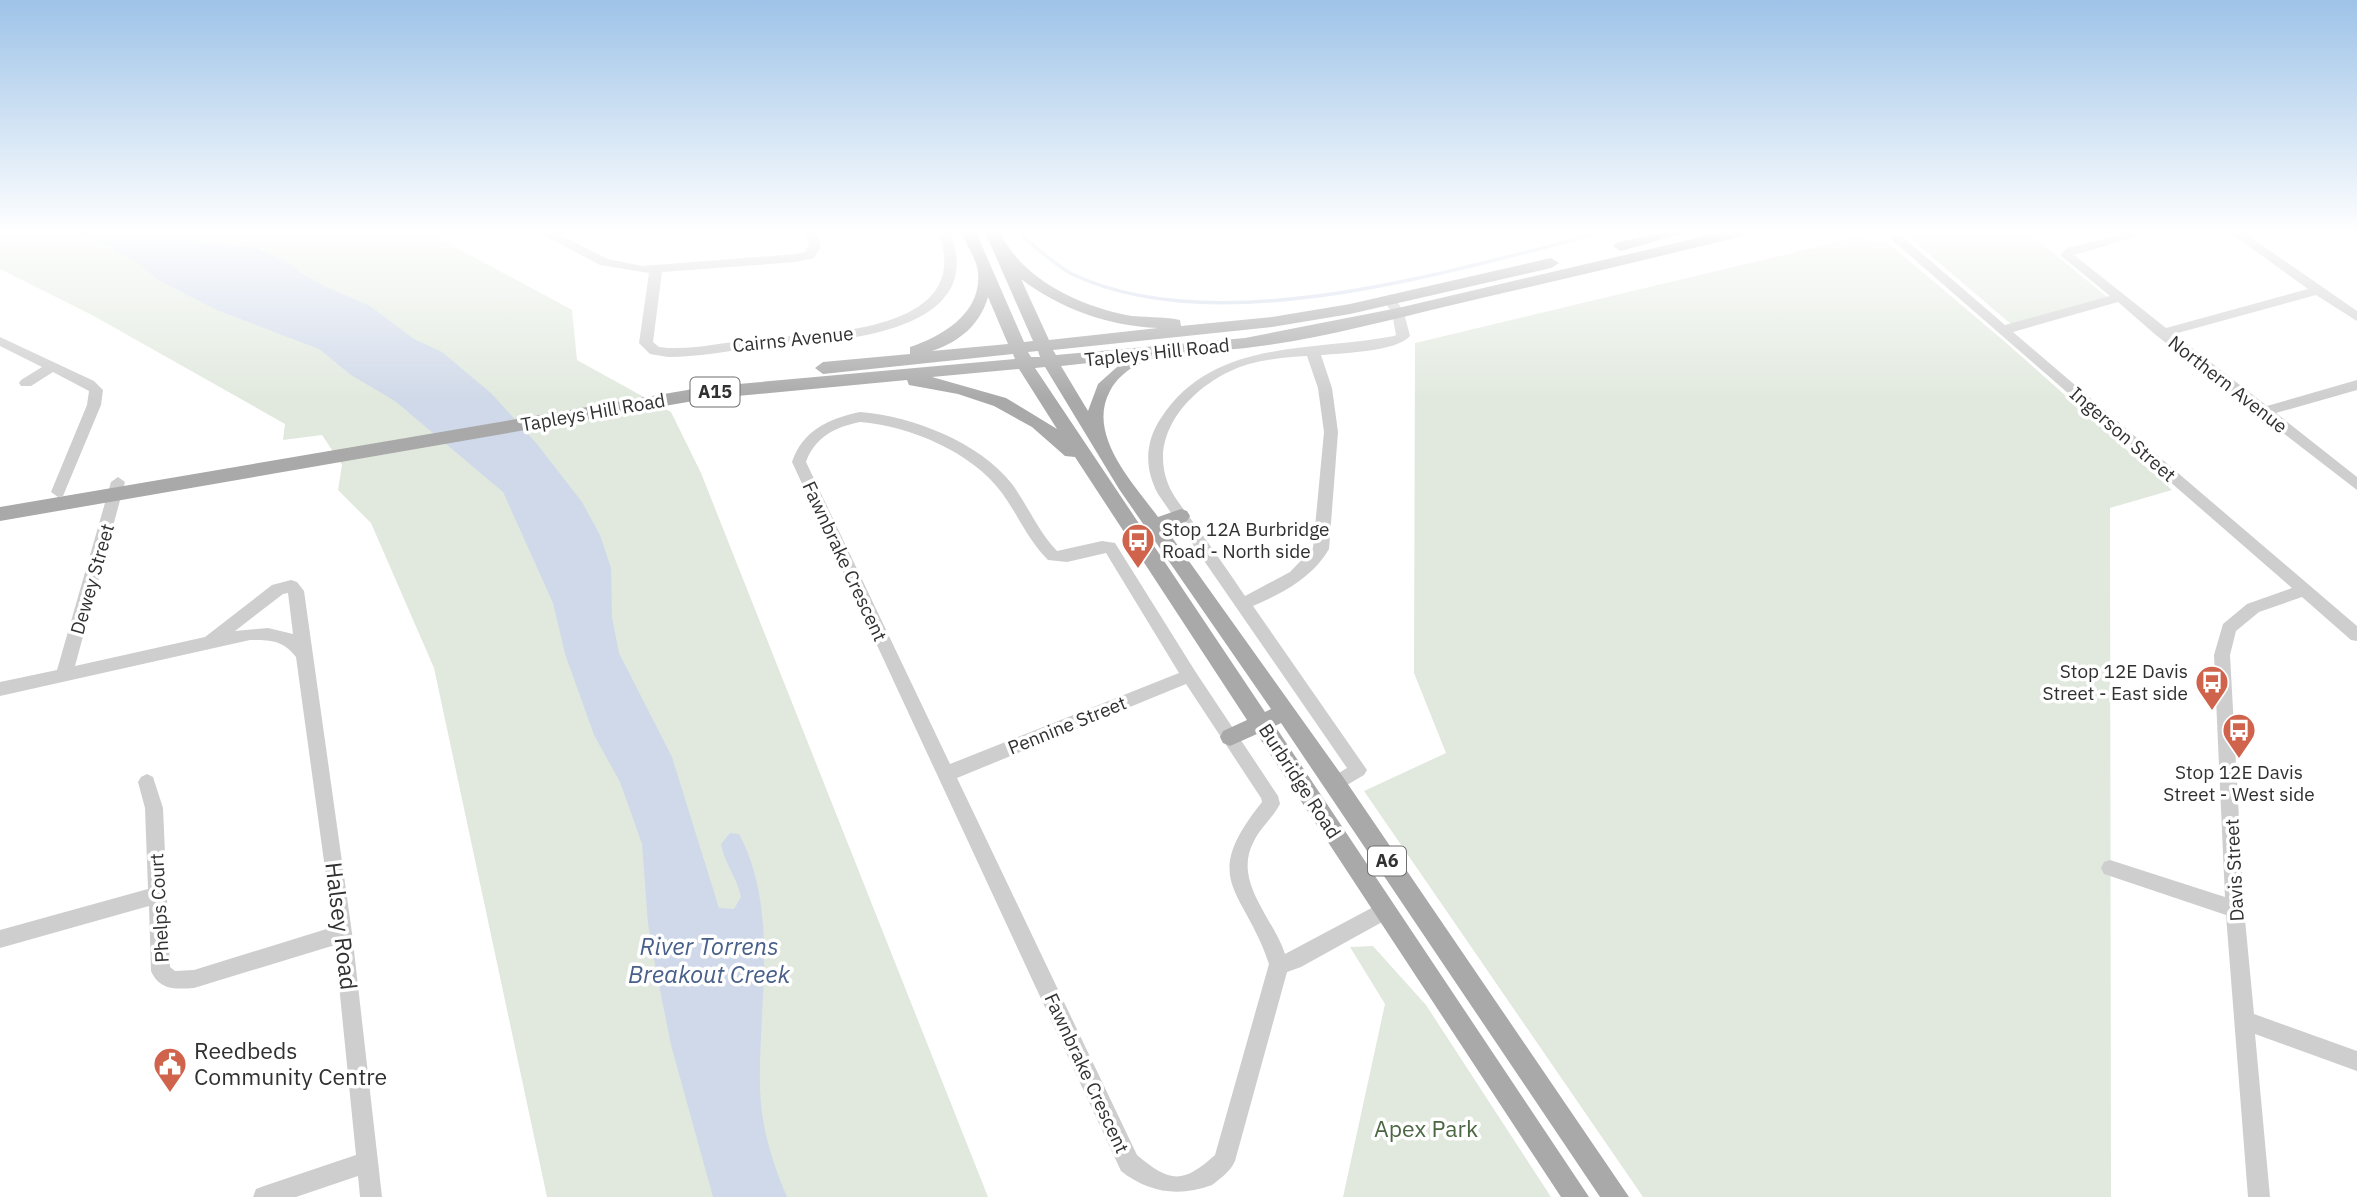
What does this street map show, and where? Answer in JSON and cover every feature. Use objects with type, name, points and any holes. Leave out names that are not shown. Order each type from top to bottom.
[{"type":"main road","points":[[889,361],[935,345],[968,323],[980,304],[983,288]]},
{"type":"main road","name":"A6","points":[[991,288],[1021,357]]},
{"type":"main road","name":"A6","points":[[1016,288],[1051,363]]},
{"type":"main road","points":[[1040,288],[1097,312],[1150,323],[1246,325]]},
{"type":"main road","name":"Tapleys Hill Road","points":[[0,501],[56,498],[194,475],[400,446],[565,411],[753,376],[889,361],[1021,357],[1051,363],[1245,343],[1464,288]]},
{"type":"main road","name":"Tapleys Hill Road","points":[[194,475],[381,438],[565,411],[1021,357],[1042,346],[1246,325],[1350,309],[1394,306],[1480,288]]},
{"type":"main road","points":[[1097,439],[1096,404],[1103,387],[1122,368],[1150,353]]},
{"type":"main road","name":"Burbridge Road","points":[[1021,357],[1091,467],[1576,1197]]},
{"type":"main road","name":"Burbridge Road","points":[[1051,363],[1155,526],[1335,784],[1616,1197]]},
{"type":"main road","points":[[862,377],[944,385],[1002,402],[1042,425],[1079,460],[1091,467]]},
{"type":"main road","name":"Tapleys Hill Road","points":[[0,514],[56,498]]},
{"type":"main road","points":[[1155,526],[1181,516]]},
{"type":"main road","points":[[1230,737],[1285,713]]},
{"type":"street","name":"Cairns Avenue","points":[[654,288],[646,343],[655,351],[836,336],[875,330],[909,319],[937,298],[944,288]]},
{"type":"street","name":"Ingerson Street","points":[[1954,288],[2357,635]]},
{"type":"street","name":"Northern Avenue","points":[[2106,288],[2357,485]]},
{"type":"street","points":[[2316,288],[2357,317]]},
{"type":"street","points":[[2162,332],[2319,290]]},
{"type":"street","points":[[2003,330],[2118,298]]},
{"type":"street","points":[[1243,604],[1296,578],[1310,566],[1321,550],[1331,432],[1325,388],[1313,352],[1398,340],[1403,336],[1394,306]]},
{"type":"street","points":[[0,341],[89,384],[96,393],[56,498]]},
{"type":"street","name":"Burbridge Road","points":[[1313,352],[1246,359],[1217,369],[1189,389],[1164,423],[1155,443],[1156,475],[1181,516],[1358,770],[1335,784]]},
{"type":"street","points":[[26,383],[53,366]]},
{"type":"street","points":[[2264,412],[2357,385]]},
{"type":"street","name":"Fawnbrake Crescent","points":[[860,417],[884,419],[979,461],[1002,481],[1052,556],[1062,558],[1100,545],[1110,547],[1230,737],[1271,804],[1244,840],[1237,866],[1244,897],[1275,945],[1279,964],[1224,1161],[1205,1180],[1182,1191],[1151,1184],[1129,1163],[799,462],[807,442],[828,426],[860,417]]},
{"type":"street","name":"Dewey Street","points":[[64,675],[111,514],[116,488]]},
{"type":"street","name":"Halsey Road","points":[[208,643],[278,589],[291,586],[296,591],[343,933],[371,1197]]},
{"type":"street","name":"Davis Street","points":[[2259,1197],[2235,909],[2222,655],[2229,628],[2253,608],[2305,590]]},
{"type":"street","name":"Halsey Road","points":[[0,689],[250,634],[277,634],[292,639],[304,655]]},
{"type":"street","name":"Pennine Street","points":[[946,774],[1189,676]]},
{"type":"street","name":"Phelps Court","points":[[147,782],[154,808],[161,971],[172,980],[194,979],[343,933]]},
{"type":"street","points":[[2110,868],[2235,909]]},
{"type":"street","points":[[0,939],[157,895]]},
{"type":"street","points":[[1279,964],[1294,961],[1385,910]]},
{"type":"street","points":[[2246,1021],[2357,1061]]},
{"type":"street","points":[[264,1197],[367,1162]]},
{"type":"green space","points":[[38,288],[531,288],[572,310],[577,360],[671,412],[701,473],[988,1197],[547,1197],[434,668],[371,523],[338,490],[342,465],[322,435],[283,440],[285,424],[92,315]]},
{"type":"green space","points":[[1646,288],[1941,288],[2172,490],[2110,508],[2111,1197],[1643,1197],[1364,791],[1446,753],[1414,673],[1415,343]]},
{"type":"green space","points":[[1968,288],[2096,288],[2107,297],[2012,325]]},
{"type":"green space","name":"Apex Park","points":[[1373,946],[1426,1005],[1551,1197],[1343,1197],[1385,1004],[1350,947]]},
{"type":"water","name":"River Torrens Breakout Creek","points":[[173,288],[328,288],[370,306],[414,339],[442,352],[492,394],[537,444],[582,502],[600,535],[611,568],[612,617],[619,653],[672,757],[719,908],[734,909],[741,897],[721,844],[730,833],[739,834],[752,864],[763,926],[761,1102],[768,1144],[787,1197],[713,1197],[671,1045],[648,924],[642,844],[620,782],[594,735],[565,654],[553,603],[503,492],[395,401],[351,375],[319,349],[217,310]]},
{"type":"waterway","points":[[1113,288],[1131,294],[1196,302],[1266,301],[1365,288]]},
{"type":"place","name":"Stop 12A Burbridge Road - North side","points":[[1138,570]]},
{"type":"place","name":"Stop 12E Davis Street - East side","points":[[2212,712]]},
{"type":"place","name":"Stop 12E Davis Street - West side","points":[[2239,760]]},
{"type":"place","name":"Reedbeds Community Centre","points":[[170,1094]]}]
